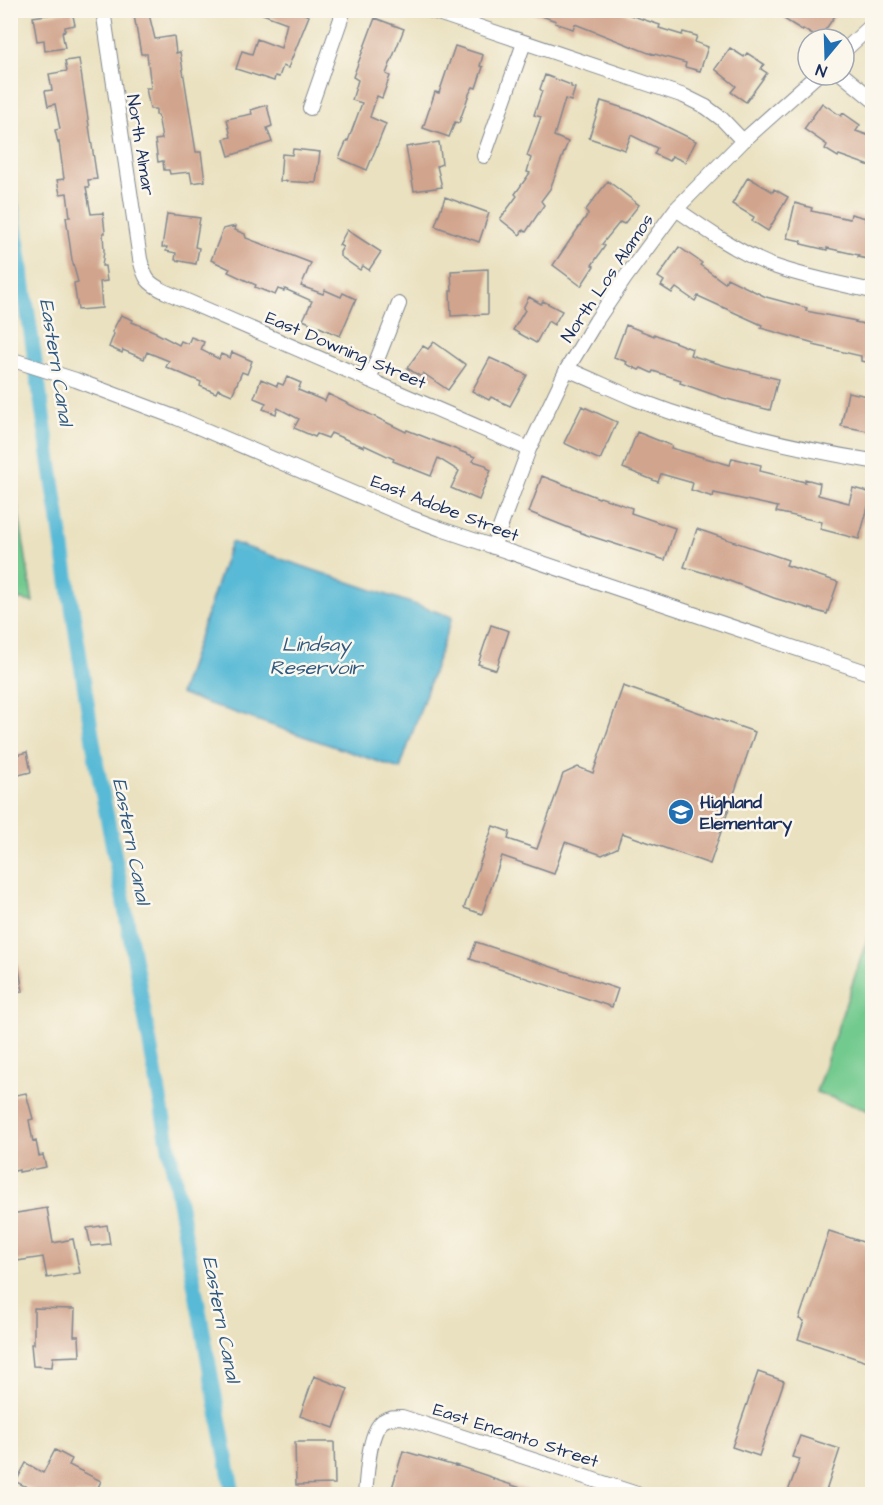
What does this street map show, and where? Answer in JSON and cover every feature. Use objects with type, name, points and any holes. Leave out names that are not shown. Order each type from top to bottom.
[{"type":"street","name":"North Almar","points":[[103,10],[140,259],[144,275],[149,283]]},
{"type":"street","points":[[310,108],[344,10]]},
{"type":"street","points":[[429,10],[684,96],[706,107],[722,119],[743,141]]},
{"type":"street","points":[[856,40],[873,25]]},
{"type":"street","points":[[484,156],[524,43]]},
{"type":"street","points":[[856,85],[873,99]]},
{"type":"street","name":"North Los Alamos","points":[[493,547],[529,449],[567,369],[619,286],[676,209],[743,141],[804,87]]},
{"type":"street","points":[[676,209],[712,235],[771,265],[814,278],[873,291]]},
{"type":"street","name":"East Downing Street","points":[[149,283],[529,449]]},
{"type":"street","points":[[369,380],[399,304]]},
{"type":"street","name":"East Adobe Street","points":[[12,359],[177,417],[409,517],[873,674]]},
{"type":"street","points":[[567,369],[638,400],[715,426],[840,456],[873,461]]},
{"type":"street","name":"East Encanto Street","points":[[365,1494],[372,1444],[378,1427],[384,1421],[392,1418],[410,1419],[637,1494]]},
{"type":"green space","points":[[11,464],[33,602],[11,598]]},
{"type":"green space","points":[[872,925],[872,1112],[816,1092]]},
{"type":"water","name":"Lindsay Reservoir","points":[[231,542],[452,617],[400,769],[180,694]]},
{"type":"building","points":[[133,10],[148,10],[155,39],[174,36],[176,53],[180,52],[196,152],[201,152],[205,181],[192,183],[190,172],[170,174],[169,170],[164,170],[163,161],[158,162],[155,140],[162,139],[156,109],[150,109],[146,88],[151,88],[147,54],[141,54]]},
{"type":"building","points":[[257,10],[294,10],[309,16],[288,68],[283,66],[279,77],[275,76],[274,81],[236,69],[242,51],[252,54],[257,39],[281,48],[287,23],[257,12]]},
{"type":"building","points":[[530,10],[615,10],[660,25],[659,28],[682,35],[683,32],[697,36],[695,42],[708,47],[700,71],[685,67],[686,63],[651,54],[575,24],[573,29],[555,23],[556,21],[530,12]]},
{"type":"building","points":[[790,10],[839,10],[827,27],[797,27],[784,19]]},
{"type":"building","points":[[72,11],[75,25],[65,27],[65,31],[62,32],[65,48],[45,51],[44,40],[37,41],[33,17]]},
{"type":"building","points":[[375,18],[404,29],[386,74],[390,76],[382,98],[377,96],[370,117],[386,124],[367,170],[339,158],[362,103],[352,100],[358,80],[353,77]]},
{"type":"building","points":[[455,46],[483,55],[480,66],[483,67],[476,88],[473,87],[469,94],[459,123],[455,122],[449,137],[423,128],[435,92],[439,93]]},
{"type":"building","points":[[730,48],[744,57],[747,53],[764,64],[761,69],[767,73],[746,102],[731,92],[736,86],[715,69]]},
{"type":"building","points":[[79,59],[97,179],[88,180],[89,187],[86,187],[91,214],[103,213],[105,233],[103,233],[102,266],[105,266],[107,281],[100,282],[102,308],[78,310],[74,283],[78,282],[72,260],[66,217],[70,217],[67,193],[60,194],[57,180],[64,179],[55,130],[60,129],[55,104],[48,106],[45,91],[52,90],[49,74],[67,71],[65,61]]},
{"type":"building","points":[[545,75],[575,88],[571,101],[565,99],[554,136],[568,142],[550,189],[541,201],[544,205],[526,232],[523,230],[520,235],[500,219],[530,173],[527,172],[531,158],[527,156],[541,117],[534,115]]},
{"type":"building","points":[[601,101],[639,113],[696,141],[685,162],[672,156],[669,161],[654,154],[657,148],[631,135],[625,150],[589,138]]},
{"type":"building","points":[[822,103],[841,116],[843,113],[860,125],[856,131],[873,137],[873,167],[839,155],[838,157],[825,149],[827,145],[804,129]]},
{"type":"building","points":[[267,105],[272,126],[267,128],[272,142],[229,156],[224,139],[231,137],[227,119],[252,114],[251,110]]},
{"type":"building","points":[[439,142],[442,164],[437,166],[442,187],[414,191],[406,147]]},
{"type":"building","points":[[293,149],[320,152],[316,183],[280,181],[282,154],[292,155]]},
{"type":"building","points":[[748,177],[773,192],[774,189],[788,197],[768,231],[752,221],[754,217],[732,204]]},
{"type":"building","points":[[608,181],[639,205],[624,224],[620,222],[602,244],[605,246],[581,286],[553,265],[588,214],[585,211]]},
{"type":"building","points":[[445,197],[489,213],[479,242],[435,226]]},
{"type":"building","points":[[795,203],[812,208],[811,211],[850,219],[851,214],[866,218],[865,221],[873,223],[873,260],[858,257],[859,255],[801,244],[802,241],[787,238]]},
{"type":"building","points":[[167,214],[200,218],[195,247],[199,248],[196,264],[175,260],[176,253],[166,251],[167,247],[162,247]]},
{"type":"building","points":[[236,226],[235,230],[245,234],[246,238],[311,263],[301,286],[323,294],[325,290],[341,297],[343,293],[356,299],[340,336],[303,320],[312,301],[285,289],[284,291],[278,289],[275,295],[255,287],[256,285],[228,272],[230,269],[211,260],[223,229]]},
{"type":"building","points":[[347,230],[381,252],[369,270],[363,266],[360,270],[340,256],[343,247],[339,245]]},
{"type":"building","points":[[679,247],[725,283],[727,278],[766,297],[807,308],[806,311],[873,326],[873,363],[861,361],[861,356],[813,345],[814,343],[761,328],[762,325],[698,296],[695,301],[676,288],[672,293],[661,286],[664,281],[658,277]]},
{"type":"building","points":[[488,269],[488,314],[451,316],[451,271]]},
{"type":"building","points":[[529,297],[562,311],[554,325],[548,321],[536,343],[513,330],[525,310],[523,308]]},
{"type":"building","points":[[121,315],[179,345],[181,341],[188,344],[191,337],[204,342],[201,350],[219,359],[221,354],[230,358],[232,352],[252,361],[247,374],[242,372],[232,395],[218,389],[216,393],[200,386],[201,382],[166,367],[169,361],[147,352],[144,359],[109,347],[114,334],[112,332]]},
{"type":"building","points":[[626,325],[692,349],[690,355],[778,379],[770,410],[723,398],[653,371],[652,373],[641,368],[639,370],[614,357]]},
{"type":"building","points":[[434,342],[466,365],[448,390],[423,373],[421,377],[407,368],[423,346],[428,349]]},
{"type":"building","points":[[490,358],[527,375],[510,406],[491,397],[489,400],[472,391]]},
{"type":"building","points":[[287,377],[301,383],[298,390],[325,401],[328,394],[406,432],[407,430],[475,457],[473,461],[486,465],[491,470],[479,500],[451,488],[459,471],[438,458],[431,476],[393,461],[394,459],[364,445],[364,447],[331,433],[328,438],[317,434],[315,437],[294,428],[299,419],[278,408],[276,414],[263,409],[266,403],[254,398],[261,379],[277,386],[278,383],[283,385]]},
{"type":"building","points":[[848,392],[873,397],[873,432],[841,426]]},
{"type":"building","points":[[582,406],[617,422],[600,460],[564,443]]},
{"type":"building","points":[[637,432],[672,446],[671,448],[730,465],[732,458],[761,465],[760,471],[805,482],[805,479],[820,483],[818,495],[849,503],[853,488],[872,493],[859,539],[820,529],[822,522],[776,512],[778,507],[714,493],[713,497],[691,490],[693,483],[661,474],[658,482],[623,468]]},
{"type":"building","points":[[542,476],[632,508],[631,513],[675,528],[665,560],[587,535],[529,512]]},
{"type":"building","points":[[697,529],[788,560],[786,565],[838,582],[827,614],[684,567]]},
{"type":"building","points":[[491,625],[509,631],[496,670],[478,664]]},
{"type":"building","points":[[623,686],[755,732],[710,864],[622,833],[617,848],[602,855],[565,842],[554,874],[502,856],[482,914],[464,908],[493,826],[510,832],[508,839],[537,849],[563,774],[578,767],[593,773]]},
{"type":"building","points":[[27,752],[31,772],[10,777],[10,757]]},
{"type":"building","points":[[476,942],[618,989],[612,1007],[470,959]]},
{"type":"building","points":[[10,954],[16,954],[23,991],[10,992]]},
{"type":"building","points":[[26,1093],[33,1119],[29,1120],[33,1142],[36,1141],[39,1156],[43,1155],[46,1167],[10,1172],[10,1096]]},
{"type":"building","points":[[47,1208],[53,1243],[73,1239],[80,1273],[47,1278],[43,1257],[10,1262],[11,1214]]},
{"type":"building","points":[[107,1225],[110,1244],[91,1246],[87,1228]]},
{"type":"building","points":[[829,1231],[866,1243],[865,1246],[873,1249],[873,1364],[798,1339],[804,1321],[799,1319]]},
{"type":"building","points":[[34,1308],[75,1309],[74,1336],[79,1336],[80,1356],[53,1357],[52,1367],[33,1366],[31,1344],[34,1344]]},
{"type":"building","points":[[758,1372],[784,1381],[759,1456],[732,1447]]},
{"type":"building","points":[[314,1376],[348,1389],[334,1428],[300,1416]]},
{"type":"building","points":[[800,1436],[840,1449],[825,1494],[787,1494],[800,1459],[792,1457]]},
{"type":"building","points":[[295,1442],[334,1442],[335,1484],[296,1485]]},
{"type":"building","points":[[55,1450],[72,1459],[69,1465],[101,1481],[95,1494],[42,1494],[16,1482],[26,1463],[43,1473]]},
{"type":"building","points":[[403,1451],[455,1465],[533,1492],[532,1494],[413,1494],[392,1488]]},
{"type":"waterway","name":"Eastern Canal","points":[[10,193],[97,766],[233,1494]]},
{"type":"place","name":"Highland Elementary","points":[[681,812]]}]
